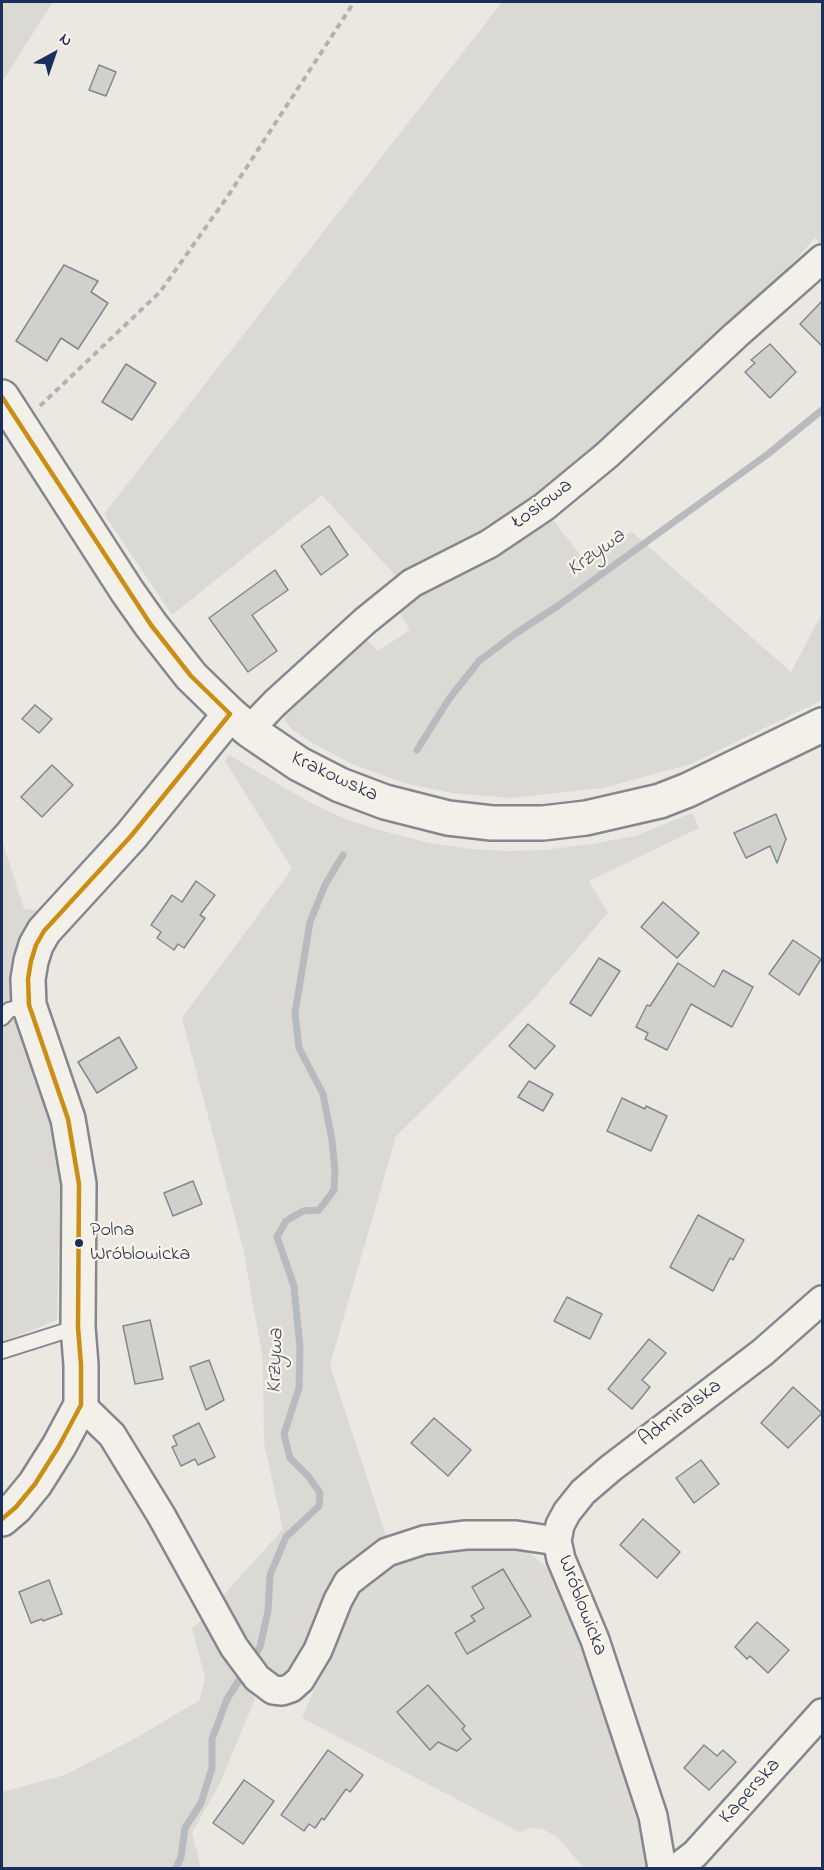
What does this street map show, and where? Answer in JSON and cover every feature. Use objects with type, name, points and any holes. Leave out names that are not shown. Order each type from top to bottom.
[{"type":"main road","name":"Krakowska","points":[[2,397],[151,625],[191,676],[239,722],[299,764],[340,785],[385,802],[448,818],[492,823],[543,823],[586,818],[660,801],[688,790],[822,725]]},
{"type":"main road","points":[[2,1519],[16,1507],[35,1484],[81,1405],[78,1327],[79,1184],[68,1119],[15,1011],[28,979],[36,945],[44,931],[239,722]]},
{"type":"street","name":"Łosiowa","points":[[239,722],[268,710],[365,621],[412,583],[489,544],[544,507],[607,455],[822,259]]},
{"type":"street","name":"Admiralska","points":[[557,1540],[560,1525],[583,1491],[763,1352],[822,1300]]},
{"type":"street","name":"Wróblowicka","points":[[81,1405],[112,1435],[161,1515],[234,1647],[257,1677],[273,1690],[282,1691],[291,1688],[300,1680],[318,1650],[338,1600],[348,1582],[387,1552],[424,1540],[466,1534],[516,1535],[557,1540],[561,1559],[595,1640],[649,1806],[662,1869]]},
{"type":"street","name":"Kaperska","points":[[677,1869],[695,1854],[822,1713]]},
{"type":"lane","points":[[2,1351],[78,1327]]},
{"type":"path","points":[[20,425],[160,292],[230,193],[354,2]]},
{"type":"shaded area","points":[[2,2],[53,2],[2,82]]},
{"type":"shaded area","points":[[502,2],[822,2],[822,250],[816,237],[730,331],[539,501],[403,584],[322,495],[172,615],[104,514]]},
{"type":"shaded area","points":[[547,512],[581,556],[632,532],[791,672],[822,613],[822,700],[691,764],[603,788],[511,798],[452,793],[404,783],[352,764],[311,742],[293,730],[284,720],[288,707],[366,639],[378,651],[410,630],[396,607]]},
{"type":"shaded area","points":[[229,755],[309,802],[343,818],[429,843],[471,849],[544,850],[635,836],[692,813],[699,828],[589,881],[608,913],[532,1001],[396,1136],[330,1365],[388,1542],[295,1671],[282,1679],[262,1673],[218,1601],[283,1529],[264,1443],[263,1360],[243,1248],[182,1018],[292,869],[225,761]]},
{"type":"shaded area","points":[[2,840],[24,909],[43,911],[15,967],[12,1002],[2,1013]]},
{"type":"shaded area","points":[[14,1018],[40,1079],[52,1124],[60,1170],[57,1320],[2,1342],[2,1027]]},
{"type":"shaded area","points":[[484,1541],[527,1551],[547,1567],[558,1580],[574,1611],[655,1868],[584,1868],[558,1838],[543,1829],[530,1828],[519,1832],[302,1718],[354,1593],[369,1576],[405,1556]]},
{"type":"shaded area","points":[[204,1619],[224,1655],[255,1699],[219,1785],[192,1833],[201,1868],[2,1868],[2,1792],[65,1775],[136,1738],[200,1700],[205,1678],[192,1628]]},
{"type":"building","points":[[99,65],[116,72],[106,96],[89,90]]},
{"type":"building","points":[[64,265],[98,281],[91,292],[108,303],[78,349],[61,338],[47,361],[16,341]]},
{"type":"building","points":[[822,301],[822,346],[800,324]]},
{"type":"building","points":[[770,344],[796,372],[770,398],[745,372],[755,363],[751,360]]},
{"type":"building","points":[[126,364],[156,383],[132,420],[102,402]]},
{"type":"building","points":[[329,526],[348,555],[321,575],[301,546]]},
{"type":"building","points":[[275,570],[288,590],[252,615],[277,651],[248,672],[209,618]]},
{"type":"building","points":[[35,705],[52,719],[39,733],[22,719]]},
{"type":"building","points":[[52,765],[73,785],[42,817],[21,797]]},
{"type":"building","points":[[776,814],[786,839],[777,863],[770,846],[746,858],[734,833]]},
{"type":"building","points":[[196,881],[215,895],[200,915],[205,918],[184,948],[178,944],[174,950],[157,938],[161,932],[151,925],[172,895],[182,902]]},
{"type":"building","points":[[663,902],[699,933],[677,958],[641,927]]},
{"type":"building","points":[[793,940],[821,959],[799,995],[769,974]]},
{"type":"building","points":[[599,958],[620,971],[591,1016],[570,1003]]},
{"type":"building","points":[[678,963],[714,987],[723,970],[753,987],[732,1027],[691,1004],[667,1050],[645,1039],[648,1033],[636,1027],[647,1005],[650,1006]]},
{"type":"building","points":[[528,1024],[555,1046],[535,1069],[509,1046]]},
{"type":"building","points":[[119,1037],[137,1068],[97,1093],[78,1062]]},
{"type":"building","points":[[529,1081],[553,1094],[543,1111],[518,1097]]},
{"type":"building","points":[[622,1098],[667,1116],[651,1151],[607,1131]]},
{"type":"building","points":[[193,1181],[202,1204],[173,1216],[164,1193]]},
{"type":"building","points":[[698,1215],[744,1240],[733,1260],[730,1258],[713,1291],[670,1267]]},
{"type":"building","points":[[567,1297],[602,1314],[590,1339],[554,1321]]},
{"type":"building","points":[[150,1320],[163,1379],[135,1384],[123,1326]]},
{"type":"building","points":[[649,1339],[666,1353],[642,1380],[650,1387],[632,1409],[608,1389]]},
{"type":"building","points":[[209,1360],[224,1400],[206,1410],[190,1367]]},
{"type":"building","points":[[793,1387],[822,1413],[788,1448],[761,1423]]},
{"type":"building","points":[[434,1418],[471,1450],[448,1476],[411,1443]]},
{"type":"building","points":[[199,1423],[215,1457],[198,1465],[195,1459],[181,1466],[172,1447],[177,1445],[173,1436]]},
{"type":"building","points":[[701,1460],[719,1484],[694,1503],[676,1478]]},
{"type":"building","points":[[643,1519],[680,1552],[657,1578],[620,1545]]},
{"type":"building","points":[[503,1569],[531,1616],[467,1654],[455,1633],[475,1621],[471,1616],[484,1608],[472,1587]]},
{"type":"building","points":[[49,1580],[62,1614],[31,1623],[19,1592]]},
{"type":"building","points":[[757,1622],[789,1650],[768,1673],[750,1656],[747,1659],[735,1647]]},
{"type":"building","points":[[428,1685],[465,1726],[462,1729],[471,1739],[457,1751],[438,1742],[430,1750],[397,1712]]},
{"type":"building","points":[[704,1745],[717,1756],[723,1750],[736,1762],[709,1790],[684,1768]]},
{"type":"building","points":[[328,1750],[363,1775],[350,1792],[346,1789],[324,1820],[322,1818],[315,1828],[309,1824],[304,1831],[281,1815]]},
{"type":"building","points":[[244,1780],[274,1801],[243,1844],[213,1823]]},
{"type":"waterway","name":"Krzywa","points":[[417,750],[449,699],[479,661],[768,454],[822,410]]},
{"type":"waterway","name":"Krzywa","points":[[251,1661],[260,1647],[268,1611],[270,1575],[286,1537],[319,1506],[320,1493],[308,1476],[290,1458],[284,1434],[299,1388],[300,1348],[294,1286],[277,1237],[286,1221],[303,1211],[319,1210],[334,1190],[332,1140],[323,1094],[299,1048],[295,1013],[310,922],[325,885],[343,855]]},
{"type":"waterway","name":"Krzywa","points":[[176,1868],[181,1857],[185,1828],[201,1803],[212,1768],[212,1739],[227,1699],[245,1671]]},
{"type":"transit line","points":[[2,397],[151,625],[191,676],[230,714]]},
{"type":"transit line","points":[[2,1519],[16,1507],[35,1484],[81,1405],[78,1327],[79,1184],[68,1119],[29,1005],[28,979],[31,961],[44,931],[131,836],[230,714]]},
{"type":"place","name":"Polna Wróblowicka","points":[[79,1243]]}]
